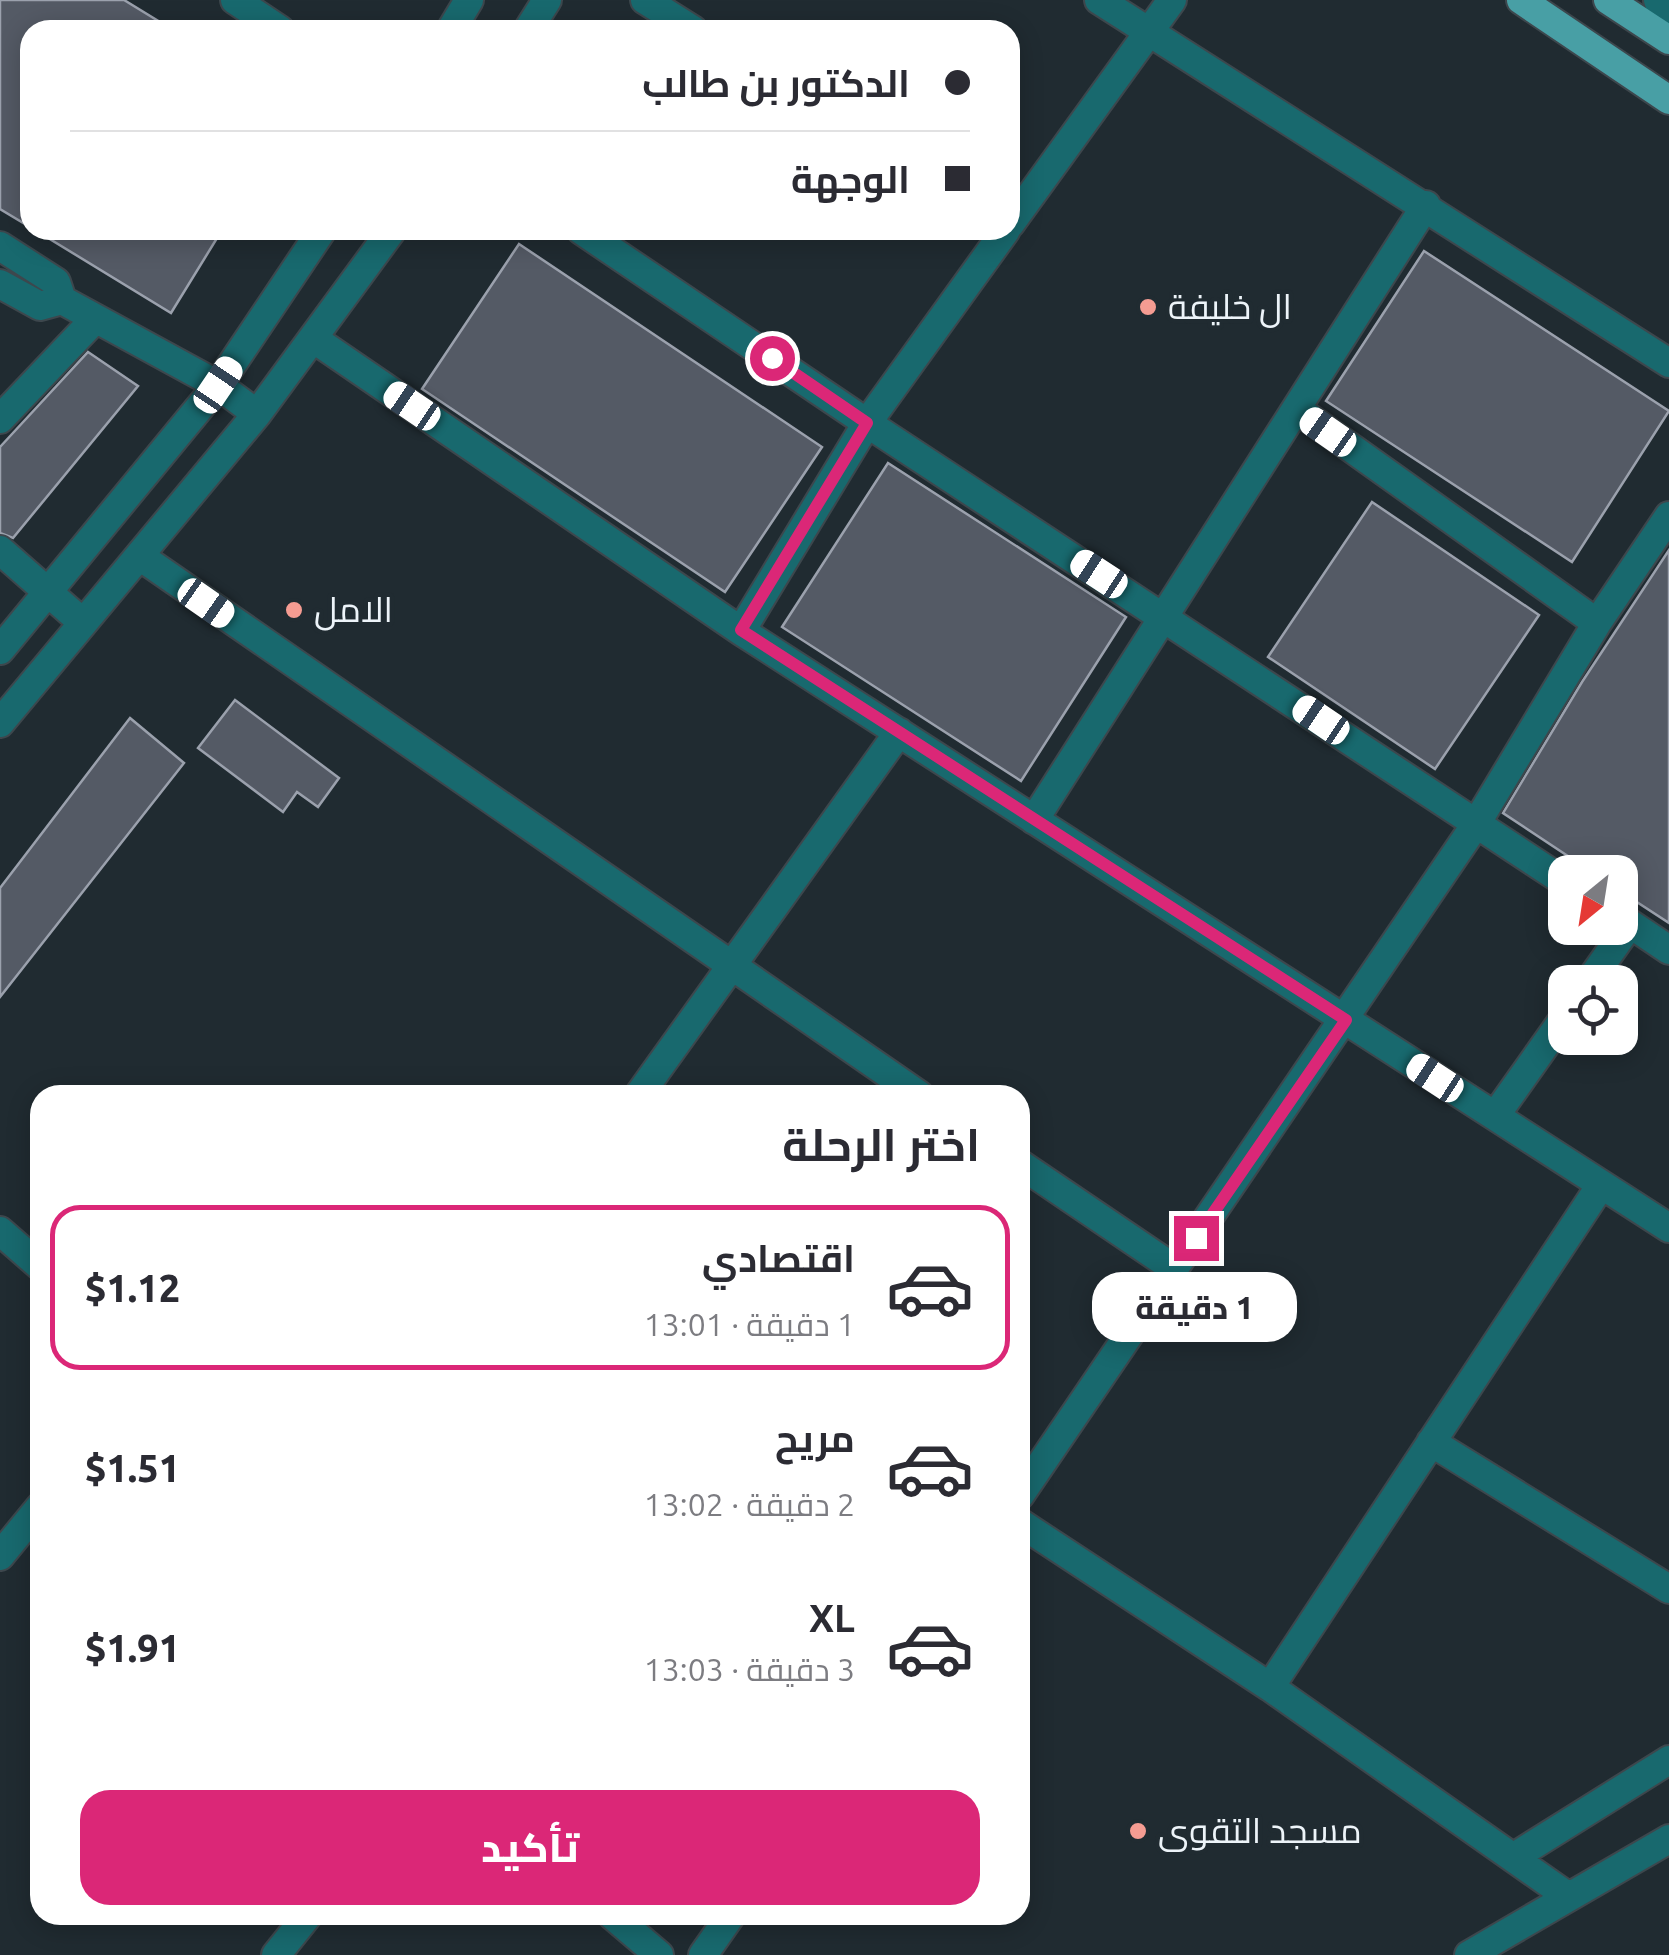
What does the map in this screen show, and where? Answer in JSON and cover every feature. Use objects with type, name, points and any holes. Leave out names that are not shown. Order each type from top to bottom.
[{"type":"main road","points":[[1521,0],[1669,100]]},
{"type":"main road","points":[[1608,0],[1669,40]]},
{"type":"street","points":[[235,0],[265,20]]},
{"type":"street","points":[[645,0],[677,20]]},
{"type":"street","points":[[1099,0],[1426,204],[1669,363]]},
{"type":"street","points":[[1020,210],[1172,0]]},
{"type":"street","points":[[1658,0],[1669,29]]},
{"type":"street","points":[[1034,820],[1426,204]]},
{"type":"street","points":[[0,650],[218,385],[315,240]]},
{"type":"street","points":[[0,723],[257,414],[385,240]]},
{"type":"street","points":[[596,240],[1548,871]]},
{"type":"street","points":[[741,630],[867,423],[999,240]]},
{"type":"street","points":[[0,246],[56,282],[62,300],[218,385],[257,414]]},
{"type":"street","points":[[0,284],[40,306],[62,300]]},
{"type":"street","points":[[0,419],[95,319]]},
{"type":"street","points":[[314,339],[741,630],[1669,1228]]},
{"type":"street","points":[[1298,410],[1598,623]]},
{"type":"street","points":[[1030,1480],[1476,824],[1598,623],[1669,516]]},
{"type":"street","points":[[0,550],[82,622]]},
{"type":"street","points":[[141,557],[904,1085]]},
{"type":"street","points":[[646,1085],[899,732]]},
{"type":"street","points":[[1638,930],[1669,950]]},
{"type":"street","points":[[1495,1116],[1548,1041]]},
{"type":"street","points":[[1030,1171],[1175,1269]]},
{"type":"street","points":[[1270,1686],[1601,1184]]},
{"type":"street","points":[[0,1231],[30,1257]]},
{"type":"street","points":[[1431,1442],[1669,1589]]},
{"type":"street","points":[[0,1556],[30,1519]]},
{"type":"street","points":[[1030,1529],[1270,1686],[1566,1896]]},
{"type":"street","points":[[1514,1856],[1669,1760]]},
{"type":"street","points":[[1474,1954],[1566,1896],[1669,1839]]},
{"type":"street","points":[[276,1955],[300,1925]]},
{"type":"street","points":[[624,1925],[658,1955]]},
{"type":"street","points":[[703,1955],[724,1925]]},
{"type":"building","points":[[0,0],[124,0],[157,20],[20,20],[20,221],[0,209]]},
{"type":"building","points":[[51,240],[216,240],[171,313]]},
{"type":"building","points":[[519,244],[822,447],[725,592],[422,389]]},
{"type":"building","points":[[1424,251],[1669,411],[1572,562],[1326,401]]},
{"type":"building","points":[[88,352],[138,386],[13,538],[0,533],[0,447]]},
{"type":"building","points":[[888,463],[1126,617],[1021,781],[782,627]]},
{"type":"building","points":[[1372,502],[1539,615],[1435,769],[1268,657]]},
{"type":"building","points":[[1669,550],[1669,923],[1638,903],[1638,855],[1566,855],[1503,813],[1582,682]]},
{"type":"building","points":[[235,700],[339,778],[318,807],[297,792],[283,812],[198,748]]},
{"type":"building","points":[[130,718],[184,763],[0,997],[0,888]]},
{"type":"place","name":"ال خليفة","points":[[1148,307]]},
{"type":"place","name":"الامل","points":[[294,610]]},
{"type":"place","name":"مسجد التقوى","points":[[1138,1831]]},
{"type":"route","points":[[772,358],[867,423],[741,630],[1346,1020],[1196,1238]]}]
